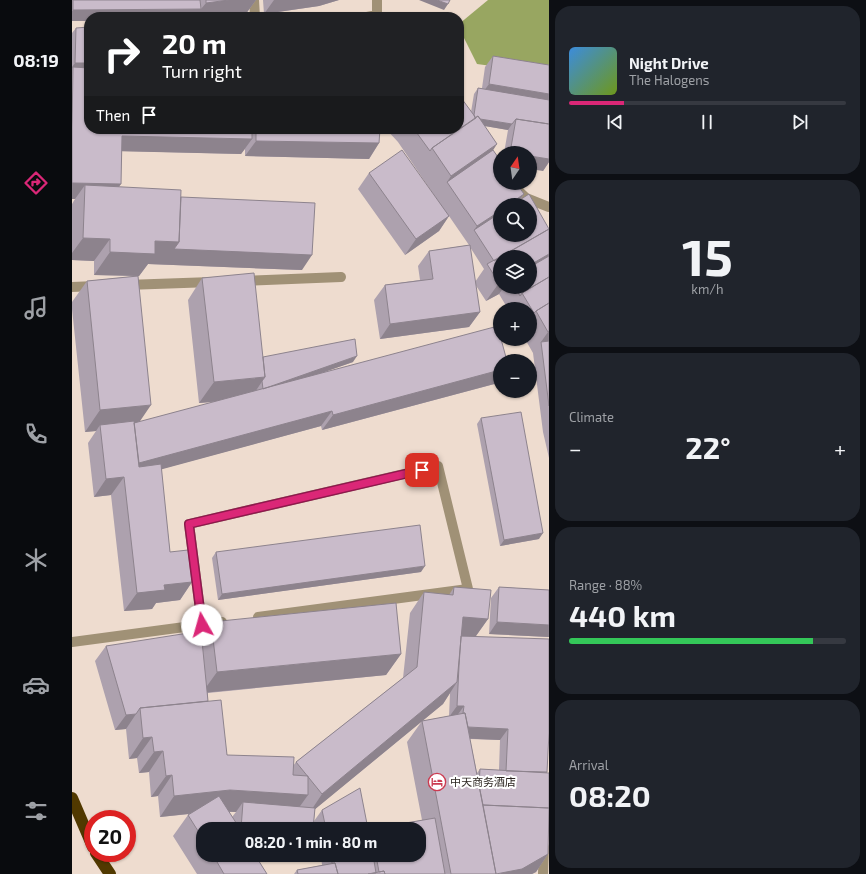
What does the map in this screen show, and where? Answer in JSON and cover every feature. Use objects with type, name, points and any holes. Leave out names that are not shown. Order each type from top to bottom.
[{"type":"highway","points":[[72,798],[84,827]]},
{"type":"highway","points":[[102,862],[110,874]]},
{"type":"lane","points":[[254,0],[255,12]]},
{"type":"lane","points":[[377,0],[379,12]]},
{"type":"lane","points":[[517,190],[526,198],[549,207]]},
{"type":"lane","points":[[119,285],[341,277]]},
{"type":"lane","points":[[72,287],[104,286]]},
{"type":"lane","points":[[202,625],[189,524],[438,466],[468,589],[249,618]]},
{"type":"lane","points":[[72,642],[233,620]]},
{"type":"lane","points":[[544,834],[545,872]]},
{"type":"green space","points":[[488,0],[549,0],[549,74],[477,64],[464,38],[464,20]]},
{"type":"building","points":[[73,0],[200,0],[201,9],[73,10]]},
{"type":"building","points":[[206,0],[229,0],[206,3]]},
{"type":"building","points":[[437,0],[450,0],[448,4]]},
{"type":"building","points":[[84,27],[84,63],[75,63],[76,28]]},
{"type":"building","points":[[493,56],[549,65],[549,94],[489,84]]},
{"type":"building","points":[[73,67],[84,68],[84,134],[252,134],[252,139],[122,136],[121,184],[72,183]]},
{"type":"building","points":[[478,88],[549,100],[549,124],[516,119],[512,124],[480,119],[478,116],[475,118],[474,115]]},
{"type":"building","points":[[464,102],[476,118],[464,126]]},
{"type":"building","points":[[478,116],[497,144],[451,176],[432,148],[452,134],[464,134],[464,126]]},
{"type":"building","points":[[516,119],[549,124],[549,159],[537,157],[537,146],[511,146]]},
{"type":"building","points":[[256,134],[380,134],[379,143],[256,141]]},
{"type":"building","points":[[418,134],[453,134],[432,148],[430,151]]},
{"type":"building","points":[[402,150],[449,216],[416,239],[369,173]]},
{"type":"building","points":[[493,150],[493,190],[521,190],[524,194],[518,198],[493,198],[493,216],[477,226],[447,182]]},
{"type":"building","points":[[85,185],[181,190],[179,242],[155,241],[155,254],[110,252],[110,239],[83,238]]},
{"type":"building","points":[[529,194],[531,198],[523,198]]},
{"type":"building","points":[[181,197],[315,203],[312,255],[174,249],[179,242]]},
{"type":"building","points":[[537,208],[549,229],[537,236]]},
{"type":"building","points":[[493,218],[493,242],[527,242],[513,250],[493,250],[493,259],[474,230]]},
{"type":"building","points":[[549,229],[549,254],[537,261],[537,250],[512,250],[526,242],[537,242],[537,236]]},
{"type":"building","points":[[470,245],[480,312],[390,324],[385,285],[433,279],[429,251]]},
{"type":"building","points":[[549,256],[549,277],[537,284],[537,263]]},
{"type":"building","points":[[493,261],[493,274],[487,264]]},
{"type":"building","points":[[254,273],[265,377],[214,382],[202,278]]},
{"type":"building","points":[[138,276],[151,405],[100,410],[87,281]]},
{"type":"building","points":[[549,277],[549,303],[537,310],[537,302],[527,302],[523,294],[537,294],[537,284]]},
{"type":"building","points":[[549,303],[548,332],[537,313],[537,310]]},
{"type":"building","points":[[493,327],[493,346],[503,346],[505,354],[493,354],[493,372],[333,415],[332,411],[139,463],[134,423]]},
{"type":"building","points":[[355,339],[357,356],[263,389],[262,381],[265,377],[263,357]]},
{"type":"building","points":[[549,341],[549,406],[541,342]]},
{"type":"building","points":[[521,412],[543,533],[504,540],[481,418]]},
{"type":"building","points":[[134,421],[139,467],[161,464],[170,552],[188,550],[192,582],[164,585],[165,590],[137,593],[124,477],[106,479],[100,425]]},
{"type":"building","points":[[420,525],[425,566],[222,594],[216,552]]},
{"type":"building","points":[[454,587],[491,590],[488,619],[463,617],[457,682],[322,794],[296,762],[417,667],[424,592],[453,595]]},
{"type":"building","points":[[499,587],[549,590],[549,625],[497,622]]},
{"type":"building","points":[[396,603],[401,654],[217,672],[211,622]]},
{"type":"building","points":[[201,631],[208,701],[140,708],[136,714],[126,715],[106,646]]},
{"type":"building","points":[[461,636],[549,639],[549,733],[547,772],[506,771],[508,729],[468,727],[465,713],[463,713],[464,706],[457,706]]},
{"type":"building","points":[[221,700],[227,755],[294,757],[293,775],[308,776],[308,795],[230,790],[174,796],[172,775],[166,776],[163,751],[154,752],[152,737],[143,738],[140,708]]},
{"type":"building","points":[[465,713],[496,874],[451,874],[422,721]]},
{"type":"building","points":[[480,769],[549,773],[549,808],[483,805],[479,785]]},
{"type":"building","points":[[360,788],[367,822],[325,822],[322,810]]},
{"type":"building","points":[[219,796],[236,822],[196,822],[196,828],[188,815]]},
{"type":"building","points":[[243,802],[315,808],[314,822],[242,822]]},
{"type":"building","points":[[483,805],[549,808],[548,854],[522,869],[496,874]]},
{"type":"building","points":[[435,818],[445,874],[385,874],[384,871],[379,872],[377,862],[426,862],[426,822],[412,822]]},
{"type":"building","points":[[217,862],[259,862],[267,874],[224,874]]},
{"type":"building","points":[[374,862],[376,873],[338,874],[335,863],[332,863]]},
{"type":"building","points":[[335,863],[338,874],[298,874],[297,870]]},
{"type":"building","points":[[384,871],[385,874],[368,874]]},
{"type":"place","name":"中天商务酒店","points":[[437,782]]},
{"type":"route","points":[[202,625],[189,524],[422,470]]}]
